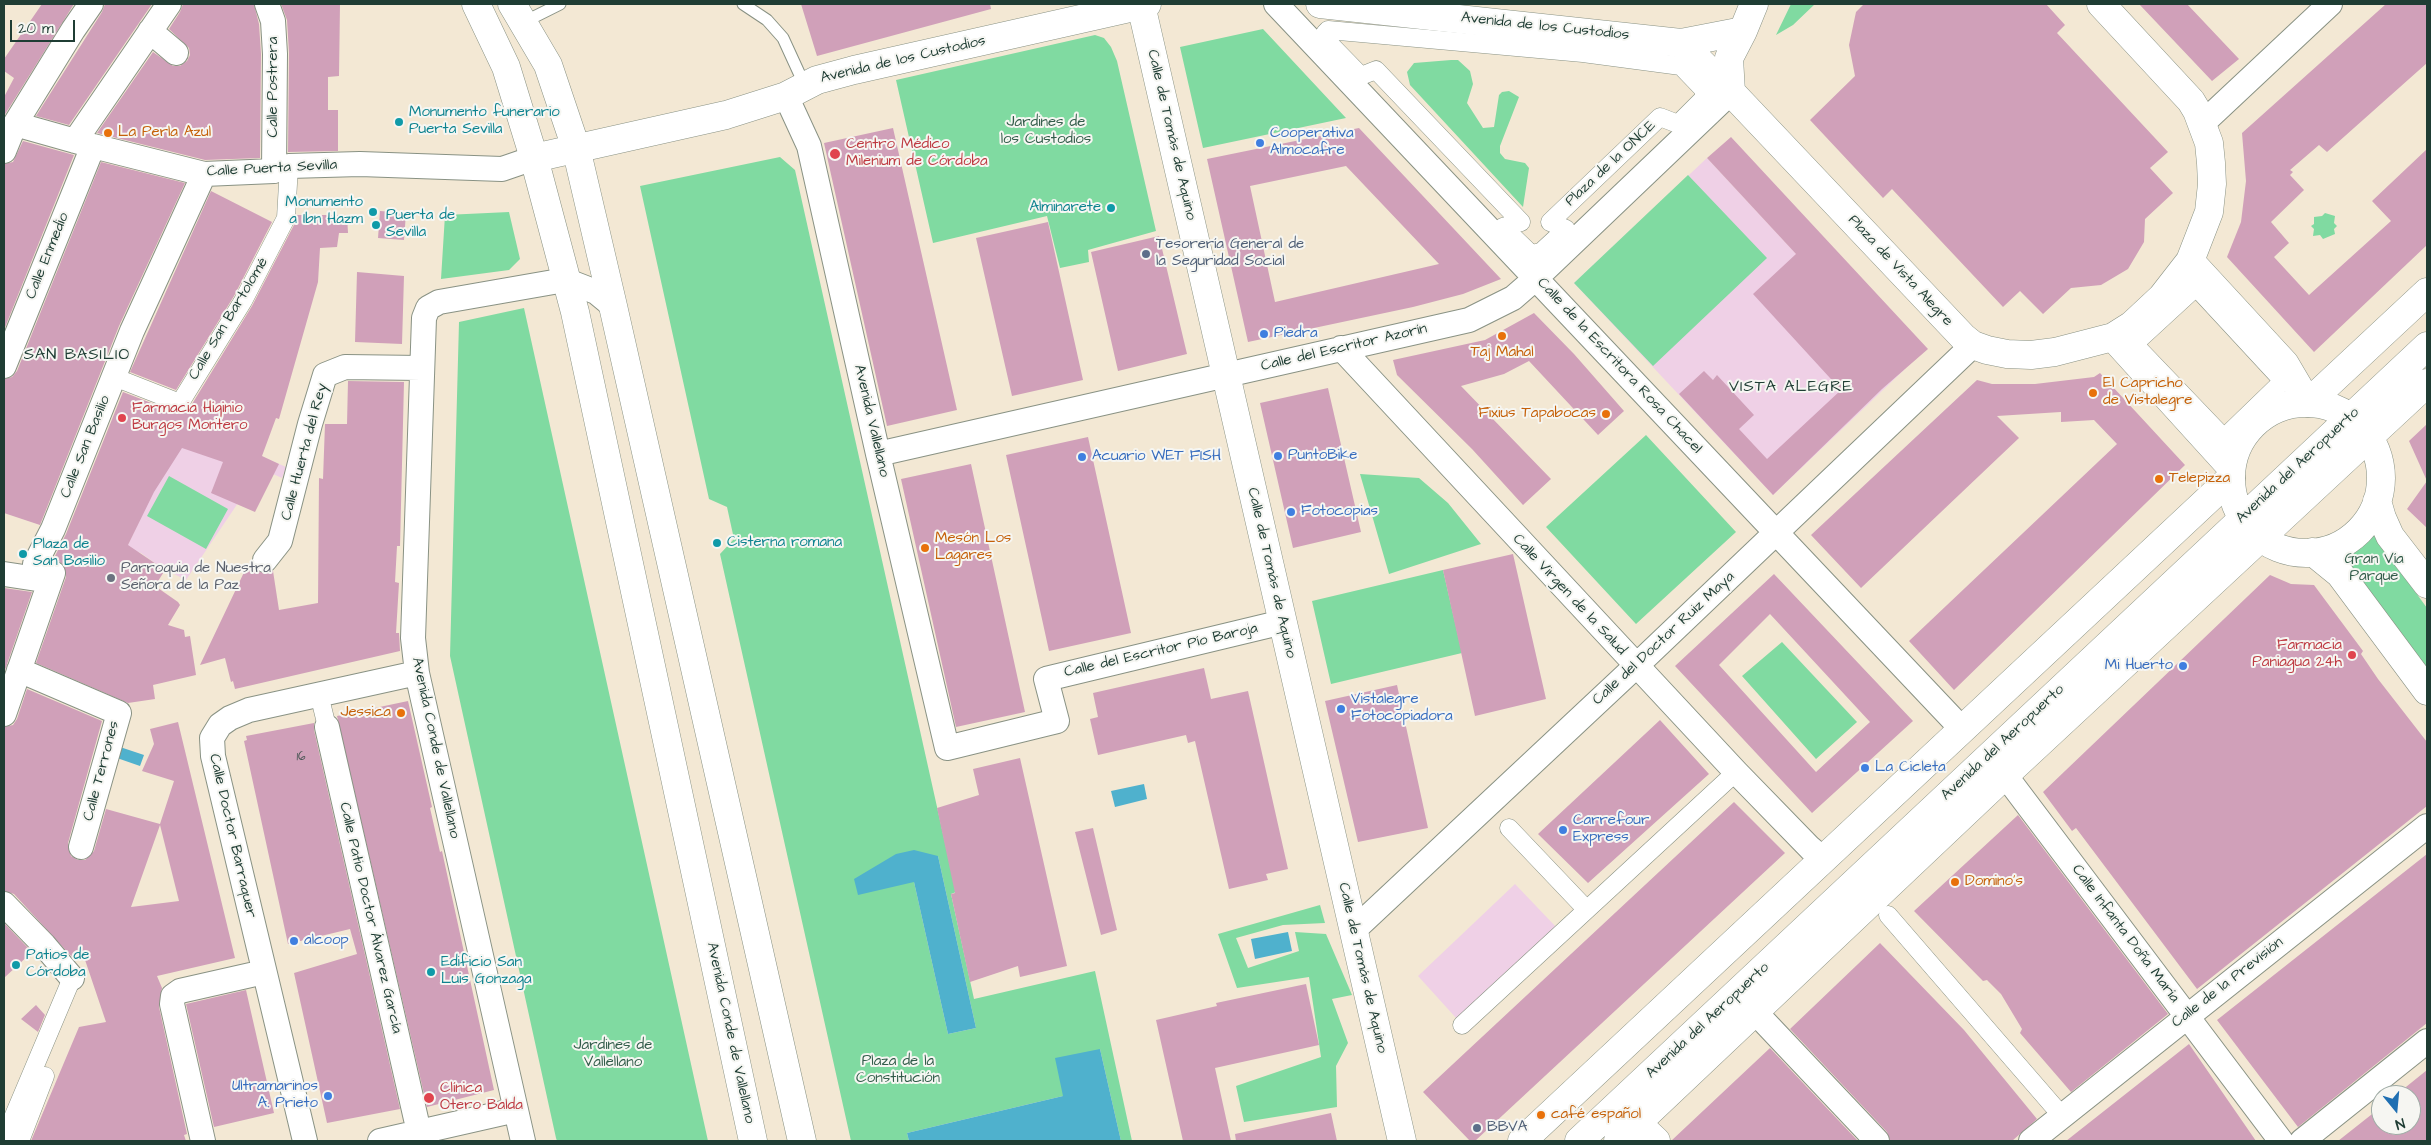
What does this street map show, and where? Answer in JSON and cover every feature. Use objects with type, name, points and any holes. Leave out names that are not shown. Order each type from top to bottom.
[{"type":"main road","name":"Avenida Conde de Vallellano","points":[[476,4],[506,67],[534,158],[575,312],[753,1141]]},
{"type":"main road","name":"Avenida de los Custodios","points":[[1320,4],[1488,20],[1681,43],[1743,31]]},
{"type":"main road","points":[[1731,92],[1729,58],[1754,4]]},
{"type":"main road","name":"Plaza de Vista Alegre","points":[[1731,92],[1955,329],[1973,345],[2007,354],[2031,355],[2055,352],[2112,337],[2132,325],[2162,297],[2190,261],[2209,212],[2212,184],[2209,143],[2203,123],[2191,101],[2101,4]]},
{"type":"main road","name":"Avenida de los Custodios","points":[[576,148],[726,115],[796,91],[817,80],[854,70],[1136,5]]},
{"type":"main road","name":"Calle de Tomás de Aquino","points":[[1136,5],[1226,374],[1402,1141]]},
{"type":"main road","points":[[518,13],[548,65],[576,148],[802,1141]]},
{"type":"main road","points":[[1681,43],[1731,92]]},
{"type":"main road","points":[[534,158],[576,148]]},
{"type":"main road","points":[[2190,261],[2284,364],[2308,403]]},
{"type":"main road","points":[[2308,403],[2427,292]]},
{"type":"main road","points":[[2112,337],[2231,472]]},
{"type":"main road","name":"Avenida del Aeropuerto","points":[[1579,1141],[1609,1132],[2242,518],[2427,346]]},
{"type":"main road","name":"Avenida del Aeropuerto","points":[[1647,1132],[1756,1013],[2005,775],[2427,383]]},
{"type":"main road","points":[[2308,403],[2324,405],[2350,417],[2369,437],[2380,464],[2380,489],[2377,501],[2366,522],[2349,539],[2337,546],[2313,552],[2288,551],[2261,538],[2242,518],[2235,503],[2231,472],[2234,454],[2246,433],[2264,416],[2286,405],[2308,403]]},
{"type":"main road","points":[[1522,1141],[1962,729],[2231,472]]},
{"type":"main road","points":[[2377,501],[2390,536],[2427,584]]},
{"type":"main road","points":[[2313,552],[2340,574],[2427,692]]},
{"type":"main road","points":[[1609,1132],[1647,1132]]},
{"type":"street","points":[[4,151],[15,124],[63,45],[92,4]]},
{"type":"street","name":"Calle Enmedio","points":[[4,366],[84,143],[150,31],[170,4]]},
{"type":"street","name":"Calle Postrera","points":[[267,4],[273,21],[282,168]]},
{"type":"street","name":"Calle de la Escritora Rosa Chacel","points":[[1276,4],[1962,729]]},
{"type":"street","points":[[2203,123],[2330,4]]},
{"type":"street","name":"Plaza de la ONCE","points":[[1328,30],[1537,49],[1681,66],[1704,90],[1704,98],[1678,124],[1660,117],[1550,222],[1566,229],[1542,252],[1531,254],[1503,227],[1521,222],[1376,70],[1361,76],[1325,39],[1325,33],[1328,30]]},
{"type":"street","points":[[150,31],[176,53]]},
{"type":"street","name":"Avenida Vallellano","points":[[796,91],[947,748]]},
{"type":"street","name":"Calle del Escritor Azorín","points":[[878,454],[1469,320],[1512,298],[1536,278],[1731,92]]},
{"type":"street","name":"Calle Puerta Sevilla","points":[[15,124],[204,174],[360,164],[502,169],[534,158]]},
{"type":"street","name":"Calle San Bartolomé","points":[[114,377],[180,402],[243,301],[286,218],[282,168]]},
{"type":"street","name":"Calle San Basilio","points":[[50,581],[53,572],[35,564],[51,535],[132,331],[204,174]]},
{"type":"street","points":[[565,280],[596,292],[613,306]]},
{"type":"street","name":"Avenida Conde de Vallellano","points":[[523,1141],[417,673],[413,638],[421,368],[424,318],[428,308],[439,302],[565,280]]},
{"type":"street","points":[[2196,287],[2283,380],[2224,438],[2134,344],[2196,287]]},
{"type":"street","name":"Calle del Doctor Ruiz Maya","points":[[1354,930],[1636,666],[1973,345]]},
{"type":"street","name":"Calle Virgen de la Salud","points":[[1341,348],[1736,772],[1810,848],[1824,859]]},
{"type":"street","name":"Calle Huerta del Rey","points":[[265,560],[280,541],[310,424],[326,375],[345,367],[421,368]]},
{"type":"street","points":[[4,574],[50,581],[4,714]]},
{"type":"street","name":"Calle del Escritor Pío Baroja","points":[[947,748],[1057,721],[1046,678],[1283,622]]},
{"type":"street","name":"Calle Terrones","points":[[19,670],[118,712],[81,846]]},
{"type":"street","name":"Calle Doctor Barraquer","points":[[305,1141],[213,756],[212,738],[220,725],[243,712],[417,673]]},
{"type":"street","name":"Calle Patio Doctor Álvarez García","points":[[320,694],[420,1137]]},
{"type":"street","points":[[1462,1025],[1736,772]]},
{"type":"street","name":"Calle Infanta Doña María","points":[[2005,775],[2281,1141]]},
{"type":"street","name":"Calle de la Previsión","points":[[2031,1141],[2186,1015],[2427,826]]},
{"type":"street","points":[[1509,828],[1586,909]]},
{"type":"street","points":[[4,904],[44,945],[72,978],[4,1139]]},
{"type":"street","points":[[1888,915],[2062,1116]]},
{"type":"street","points":[[203,1141],[172,1004],[173,996],[180,991],[264,972]]},
{"type":"street","points":[[1756,1013],[1877,1141]]},
{"type":"street","points":[[2302,1141],[2427,1040]]},
{"type":"street","points":[[20,1141],[45,1076]]},
{"type":"street","points":[[380,1141],[420,1137],[516,1110]]},
{"type":"lane","points":[[518,13],[560,4]]},
{"type":"lane","points":[[743,4],[767,20],[783,38],[796,91]]},
{"type":"shaded area","points":[[1707,158],[1904,370],[1773,495],[1574,283]]},
{"type":"shaded area","points":[[189,407],[268,435],[261,456],[286,467],[282,478],[273,474],[238,503],[186,580],[162,568],[141,553],[126,549],[180,432]]},
{"type":"shaded area","points":[[1515,884],[1558,929],[1457,1019],[1418,976]]},
{"type":"green space","points":[[1791,4],[1815,4],[1793,25],[1776,35]]},
{"type":"green space","points":[[1263,29],[1346,118],[1203,148],[1180,47]]},
{"type":"green space","name":"Jardines de los Custodios","points":[[1095,35],[1104,38],[1111,47],[1117,61],[1156,231],[1088,250],[1089,262],[1060,268],[1047,216],[933,243],[896,80]]},
{"type":"green space","points":[[1458,60],[1470,71],[1473,84],[1467,103],[1483,128],[1494,127],[1499,95],[1502,92],[1509,91],[1519,97],[1500,146],[1500,153],[1505,159],[1525,163],[1529,168],[1523,207],[1410,85],[1407,72],[1414,63]]},
{"type":"green space","name":"Plaza de la Constitución","points":[[780,157],[795,170],[956,892],[951,894],[974,999],[1095,971],[1132,1141],[1121,1141],[1100,1049],[1063,1096],[907,1133],[909,1141],[851,1141],[720,554],[734,539],[727,507],[709,499],[640,186]],"holes":[[[938,856],[976,1028],[948,1034],[914,882]]]},
{"type":"green space","points":[[1688,175],[1767,258],[1653,366],[1574,283]]},
{"type":"green space","points":[[509,212],[520,259],[509,270],[441,279],[445,215]]},
{"type":"green space","points":[[2325,213],[2335,216],[2334,223],[2337,226],[2334,229],[2335,234],[2323,239],[2320,235],[2313,236],[2314,229],[2311,226],[2314,224],[2314,217],[2322,216]]},
{"type":"green space","name":"Jardines de Vallellano","points":[[524,308],[708,1141],[557,1141],[556,1138],[450,656],[459,322]]},
{"type":"green space","points":[[1646,435],[1736,532],[1636,624],[1546,527]]},
{"type":"green space","points":[[1360,474],[1419,478],[1448,503],[1481,544],[1389,574]]},
{"type":"green space","points":[[169,476],[228,509],[206,549],[147,516]]},
{"type":"green space","name":"Gran Vía Parque","points":[[2374,535],[2427,608],[2427,670],[2342,559]]},
{"type":"green space","points":[[1443,570],[1462,653],[1331,684],[1312,601]]},
{"type":"green space","points":[[1782,642],[1857,722],[1816,759],[1742,676]]},
{"type":"green space","points":[[1320,905],[1325,923],[1283,925],[1236,938],[1248,968],[1299,951],[1295,932],[1326,934],[1352,995],[1332,999],[1348,1043],[1336,1066],[1337,1107],[1244,1122],[1236,1086],[1321,1057],[1309,977],[1237,988],[1218,934]]},
{"type":"water","points":[[120,747],[144,755],[140,766],[117,758]]},
{"type":"water","points":[[1144,784],[1147,799],[1115,807],[1111,791]]},
{"type":"water","points":[[914,850],[938,856],[976,1028],[948,1034],[914,882],[858,895],[854,879],[896,854]]},
{"type":"water","points":[[1288,932],[1292,951],[1255,959],[1251,939]]},
{"type":"water","points":[[1100,1049],[1121,1141],[909,1141],[907,1133],[1063,1096],[1055,1058]]},
{"type":"building","points":[[42,4],[74,4],[4,116],[4,97],[14,78],[4,71],[4,59]]},
{"type":"building","points":[[105,4],[152,4],[69,125],[36,116],[102,12]]},
{"type":"building","points":[[183,4],[254,4],[259,24],[261,54],[260,158],[205,160],[97,133],[153,52],[173,66],[180,66],[187,61],[190,55],[189,48],[169,29]]},
{"type":"building","points":[[281,4],[340,4],[339,76],[328,77],[328,110],[338,110],[338,151],[288,152],[289,53],[287,20]]},
{"type":"building","points":[[801,4],[990,4],[991,9],[817,56]]},
{"type":"building","points":[[1864,4],[2046,4],[2065,25],[2057,33],[2168,152],[2150,168],[2173,193],[2145,219],[2144,242],[2128,269],[2101,285],[2071,288],[2043,314],[2020,291],[2003,307],[1892,189],[1883,198],[1810,120],[1855,76],[1849,45],[1856,12]]},
{"type":"building","points":[[2139,4],[2187,4],[2239,59],[2212,81]]},
{"type":"building","points":[[2386,4],[2427,4],[2427,63],[2327,152],[2319,145],[2290,170],[2293,172],[2290,175],[2304,190],[2271,222],[2289,243],[2274,257],[2309,295],[2391,221],[2372,201],[2427,149],[2427,245],[2314,352],[2227,257],[2241,222],[2246,181],[2242,133]]},
{"type":"building","points":[[893,128],[957,410],[887,426],[824,143]]},
{"type":"building","points":[[1359,128],[1501,279],[1463,294],[1413,307],[1248,342],[1207,159]],"holes":[[[1346,166],[1439,264],[1275,302],[1250,186]]]},
{"type":"building","points":[[1731,137],[1928,349],[1882,389],[1773,495],[1679,394],[1704,371],[1713,380],[1717,375],[1754,415],[1739,429],[1767,459],[1841,390],[1753,294],[1796,254],[1707,158]]},
{"type":"building","points":[[23,141],[74,155],[4,330],[4,164],[13,162]]},
{"type":"building","points":[[101,162],[185,183],[119,326],[40,525],[4,513],[4,379],[12,377],[17,371]]},
{"type":"building","points":[[211,191],[272,222],[234,296],[176,390],[130,372]]},
{"type":"building","name":"Puerta de Sevilla","points":[[380,211],[406,213],[404,240],[378,238]]},
{"type":"building","points":[[297,215],[347,215],[348,233],[339,233],[337,247],[320,248],[318,282],[279,419],[276,418],[262,456],[279,464],[255,512],[211,493],[223,462],[182,448],[154,492],[128,545],[165,570],[155,586],[180,605],[168,625],[184,630],[185,637],[190,636],[196,675],[153,685],[155,699],[128,703],[36,663],[66,577],[64,565],[54,558],[66,534],[123,392],[177,413],[181,414],[189,409],[252,306],[295,223]]},
{"type":"building","points":[[1048,222],[1083,380],[1012,396],[976,238]]},
{"type":"building","points":[[1159,236],[1187,354],[1118,371],[1091,252]]},
{"type":"building","points":[[357,272],[404,276],[402,344],[355,342]]},
{"type":"building","points":[[1534,313],[1574,354],[1624,411],[1598,435],[1529,361],[1504,374],[1461,386],[1551,479],[1523,505],[1472,449],[1397,375],[1393,360],[1485,340]]},
{"type":"building","points":[[2100,373],[2185,465],[1954,690],[1909,641],[2117,444],[2094,420],[2061,422],[2061,412],[1997,416],[2019,438],[1861,588],[1811,535],[1977,380],[1992,384],[2035,384],[2094,377]]},
{"type":"building","points":[[348,381],[404,382],[400,546],[397,546],[395,582],[399,583],[396,633],[399,633],[400,651],[235,689],[233,681],[231,682],[225,658],[200,665],[247,566],[253,566],[263,573],[273,571],[279,610],[318,603],[319,478],[323,479],[325,424],[347,424]]},
{"type":"building","points":[[1328,388],[1361,532],[1293,548],[1260,403]]},
{"type":"building","points":[[2427,424],[2427,481],[2409,441]]},
{"type":"building","points":[[1088,437],[1131,633],[1049,651],[1006,455]]},
{"type":"building","points":[[971,464],[1025,712],[956,727],[901,479]]},
{"type":"building","points":[[2427,481],[2427,528],[2407,509]]},
{"type":"building","points":[[1513,554],[1546,699],[1475,716],[1443,570]]},
{"type":"building","points":[[1774,574],[1913,721],[1812,813],[1675,666]],"holes":[[[1770,614],[1870,722],[1816,772],[1719,665]]]},
{"type":"building","points":[[2270,575],[2291,584],[2314,585],[2363,651],[2361,654],[2378,679],[2427,742],[2427,806],[2197,989],[2076,828],[2072,831],[2043,792]]},
{"type":"building","points":[[4,588],[32,592],[4,673]]},
{"type":"building","points":[[1204,668],[1211,699],[1248,691],[1288,869],[1266,874],[1268,880],[1229,889],[1195,741],[1188,743],[1186,735],[1098,755],[1090,719],[1098,717],[1093,693]]},
{"type":"building","points":[[1397,685],[1428,828],[1358,842],[1325,701]]},
{"type":"building","points":[[27,689],[102,721],[68,843],[71,856],[78,860],[85,860],[94,851],[106,809],[160,824],[174,781],[142,771],[154,744],[150,729],[178,722],[235,958],[157,976],[162,988],[159,1007],[187,1134],[184,1135],[186,1141],[31,1141],[79,1027],[106,1022],[82,951],[72,957],[14,894],[4,891],[4,727],[13,725],[17,719]],"holes":[[[160,825],[179,901],[131,907]]]},
{"type":"building","points":[[408,701],[432,807],[430,808],[440,852],[442,851],[494,1090],[427,1107],[337,716]]},
{"type":"building","points":[[1660,720],[1709,774],[1588,883],[1538,834]]},
{"type":"building","points":[[314,723],[314,730],[400,1109],[327,1123],[294,973],[357,954],[350,929],[288,944],[244,741],[247,740],[246,736]]},
{"type":"building","points":[[1020,758],[1067,966],[1020,977],[1018,966],[970,982],[951,894],[955,893],[937,808],[979,795],[973,769]]},
{"type":"building","points":[[1734,802],[1785,853],[1475,1141],[1470,1141],[1423,1092]]},
{"type":"building","points":[[2018,815],[2168,1014],[2071,1092],[2020,1033],[2022,1029],[2001,994],[1987,980],[1983,981],[1914,911]]},
{"type":"building","points":[[1093,828],[1117,930],[1101,935],[1075,832]]},
{"type":"building","points":[[2427,854],[2427,1023],[2298,1127],[2217,1020]]},
{"type":"building","points":[[4,923],[32,952],[4,978]]},
{"type":"building","points":[[1880,943],[1964,1030],[2037,1119],[2012,1141],[1890,1141],[1887,1132],[1790,1029]]},
{"type":"building","points":[[1306,984],[1319,1045],[1215,1068],[1231,1141],[1183,1141],[1156,1020],[1217,1006],[1216,1003]]},
{"type":"building","points":[[246,990],[274,1113],[214,1127],[186,1004]]},
{"type":"building","points":[[36,1005],[45,1015],[38,1032],[21,1019]]},
{"type":"building","points":[[2189,1044],[2256,1141],[2066,1141]]},
{"type":"building","points":[[1770,1048],[1858,1141],[1671,1141]]},
{"type":"building","points":[[2427,1070],[2427,1141],[2338,1141],[2371,1115],[2371,1135],[2421,1135],[2421,1085],[2408,1085]]},
{"type":"building","points":[[1331,1113],[1337,1141],[1236,1141],[1235,1134]]},
{"type":"place","name":"Monumento funerario Puerta Sevilla","points":[[399,122]]},
{"type":"place","name":"La Perla Azul","points":[[108,133]]},
{"type":"place","name":"Cooperativa Almocafre","points":[[1260,143]]},
{"type":"place","name":"Centro Médico Milenium de Córdoba","points":[[835,154]]},
{"type":"place","name":"Alminarete","points":[[1111,208]]},
{"type":"place","name":"Monumento a Ibn Hazm","points":[[373,212]]},
{"type":"place","name":"Puerta de Sevilla","points":[[376,225]]},
{"type":"place","name":"Tesorería General de la Seguridad Social","points":[[1146,254]]},
{"type":"place","name":"Piedra","points":[[1264,334]]},
{"type":"place","name":"Taj Mahal","points":[[1502,336]]},
{"type":"place","name":"El Capricho de Vistalegre","points":[[2093,393]]},
{"type":"place","name":"Fixius Tapabocas","points":[[1606,414]]},
{"type":"place","name":"Farmacia Higinio Burgos Montero","points":[[122,418]]},
{"type":"place","name":"PuntoBike","points":[[1278,456]]},
{"type":"place","name":"Acuario WET FISH","points":[[1082,457]]},
{"type":"place","name":"Telepizza","points":[[2159,479]]},
{"type":"place","name":"Fotocopias","points":[[1291,512]]},
{"type":"place","name":"Cisterna romana","points":[[717,543]]},
{"type":"place","name":"Mesón Los Lagares","points":[[925,548]]},
{"type":"place","name":"Plaza de San Basilio","points":[[23,554]]},
{"type":"place","name":"Parroquia de Nuestra Señora de la Paz","points":[[111,578]]},
{"type":"place","name":"Farmacia Paniagua 24h","points":[[2352,655]]},
{"type":"place","name":"Mi Huerto","points":[[2183,666]]},
{"type":"place","name":"Vistalegre Fotocopiadora","points":[[1341,709]]},
{"type":"place","name":"Jessica","points":[[401,713]]},
{"type":"place","name":"La Cicleta","points":[[1865,768]]},
{"type":"place","name":"Carrefour Express","points":[[1563,830]]},
{"type":"place","name":"Domino's","points":[[1955,882]]},
{"type":"place","name":"alcoop","points":[[294,941]]},
{"type":"place","name":"Patios de Córdoba","points":[[16,965]]},
{"type":"place","name":"Edificio San Luis Gonzaga","points":[[431,972]]},
{"type":"place","name":"Ultramarinos A. Prieto","points":[[328,1096]]},
{"type":"place","name":"Clínica Otero Balda","points":[[429,1098]]},
{"type":"place","name":"café español","points":[[1541,1115]]},
{"type":"place","name":"BBVA","points":[[1477,1128]]},
{"type":"district","name":"SAN BASILIO","points":[[77,356]]},
{"type":"district","name":"VISTA ALEGRE","points":[[1791,388]]}]
